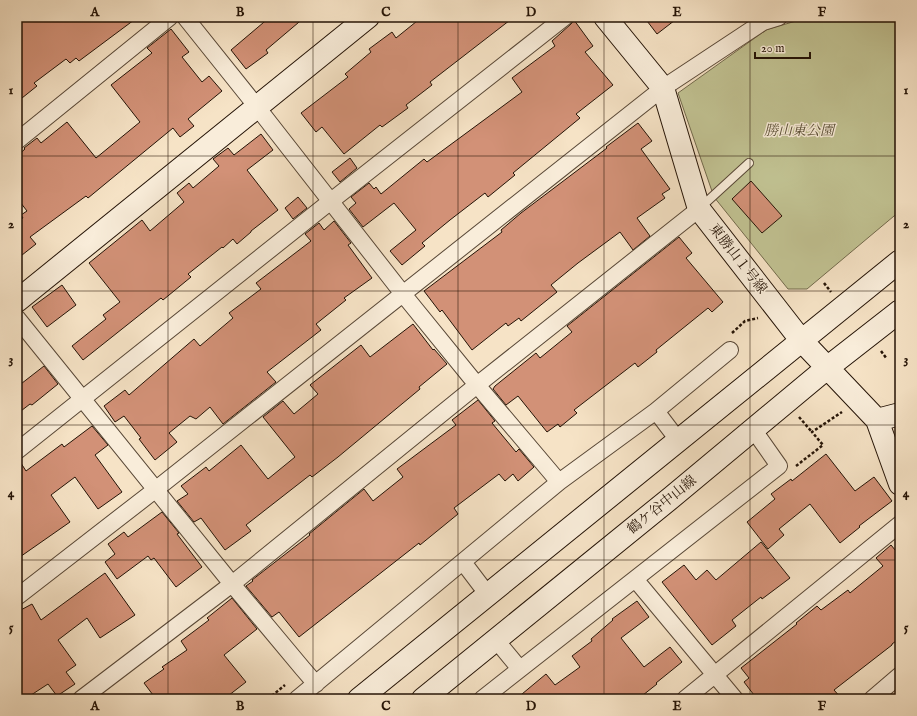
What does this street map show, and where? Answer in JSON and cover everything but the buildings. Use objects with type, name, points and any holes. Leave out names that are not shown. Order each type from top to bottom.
[{"type":"street","points":[[17,141],[170,17]]},
{"type":"street","points":[[185,17],[403,294],[559,482]]},
{"type":"street","points":[[17,300],[368,17]]},
{"type":"street","points":[[17,451],[565,17]]},
{"type":"street","name":"東勝山１号線","points":[[605,17],[663,88],[699,209],[801,340],[876,420],[900,484]]},
{"type":"street","points":[[17,597],[155,490],[663,88],[761,20],[779,17]]},
{"type":"street","points":[[81,699],[232,584],[477,385],[699,209]]},
{"type":"street","points":[[359,699],[900,261]]},
{"type":"street","name":"鶴ケ谷中山線","points":[[423,699],[672,497],[826,368],[900,311]]},
{"type":"street","points":[[17,318],[155,490],[316,684]]},
{"type":"street","points":[[296,699],[559,482],[656,411],[730,350]]},
{"type":"street","points":[[656,411],[678,440]]},
{"type":"street","points":[[876,420],[900,414]]},
{"type":"street","points":[[482,699],[779,466],[753,429]]},
{"type":"street","points":[[685,699],[900,524]]},
{"type":"street","points":[[463,562],[488,595]]},
{"type":"street","points":[[635,579],[716,674],[735,699]]},
{"type":"street","points":[[496,640],[520,669]]},
{"type":"street","points":[[872,699],[900,675]]},
{"type":"lane","points":[[699,209],[749,163]]},
{"type":"path","points":[[824,283],[833,294]]},
{"type":"path","points":[[879,349],[887,359]]},
{"type":"path","points":[[798,415],[812,432]]},
{"type":"green space","name":"勝山東公園","points":[[809,17],[900,17],[900,211],[807,289],[788,289],[714,197],[678,93],[766,30]]}]
